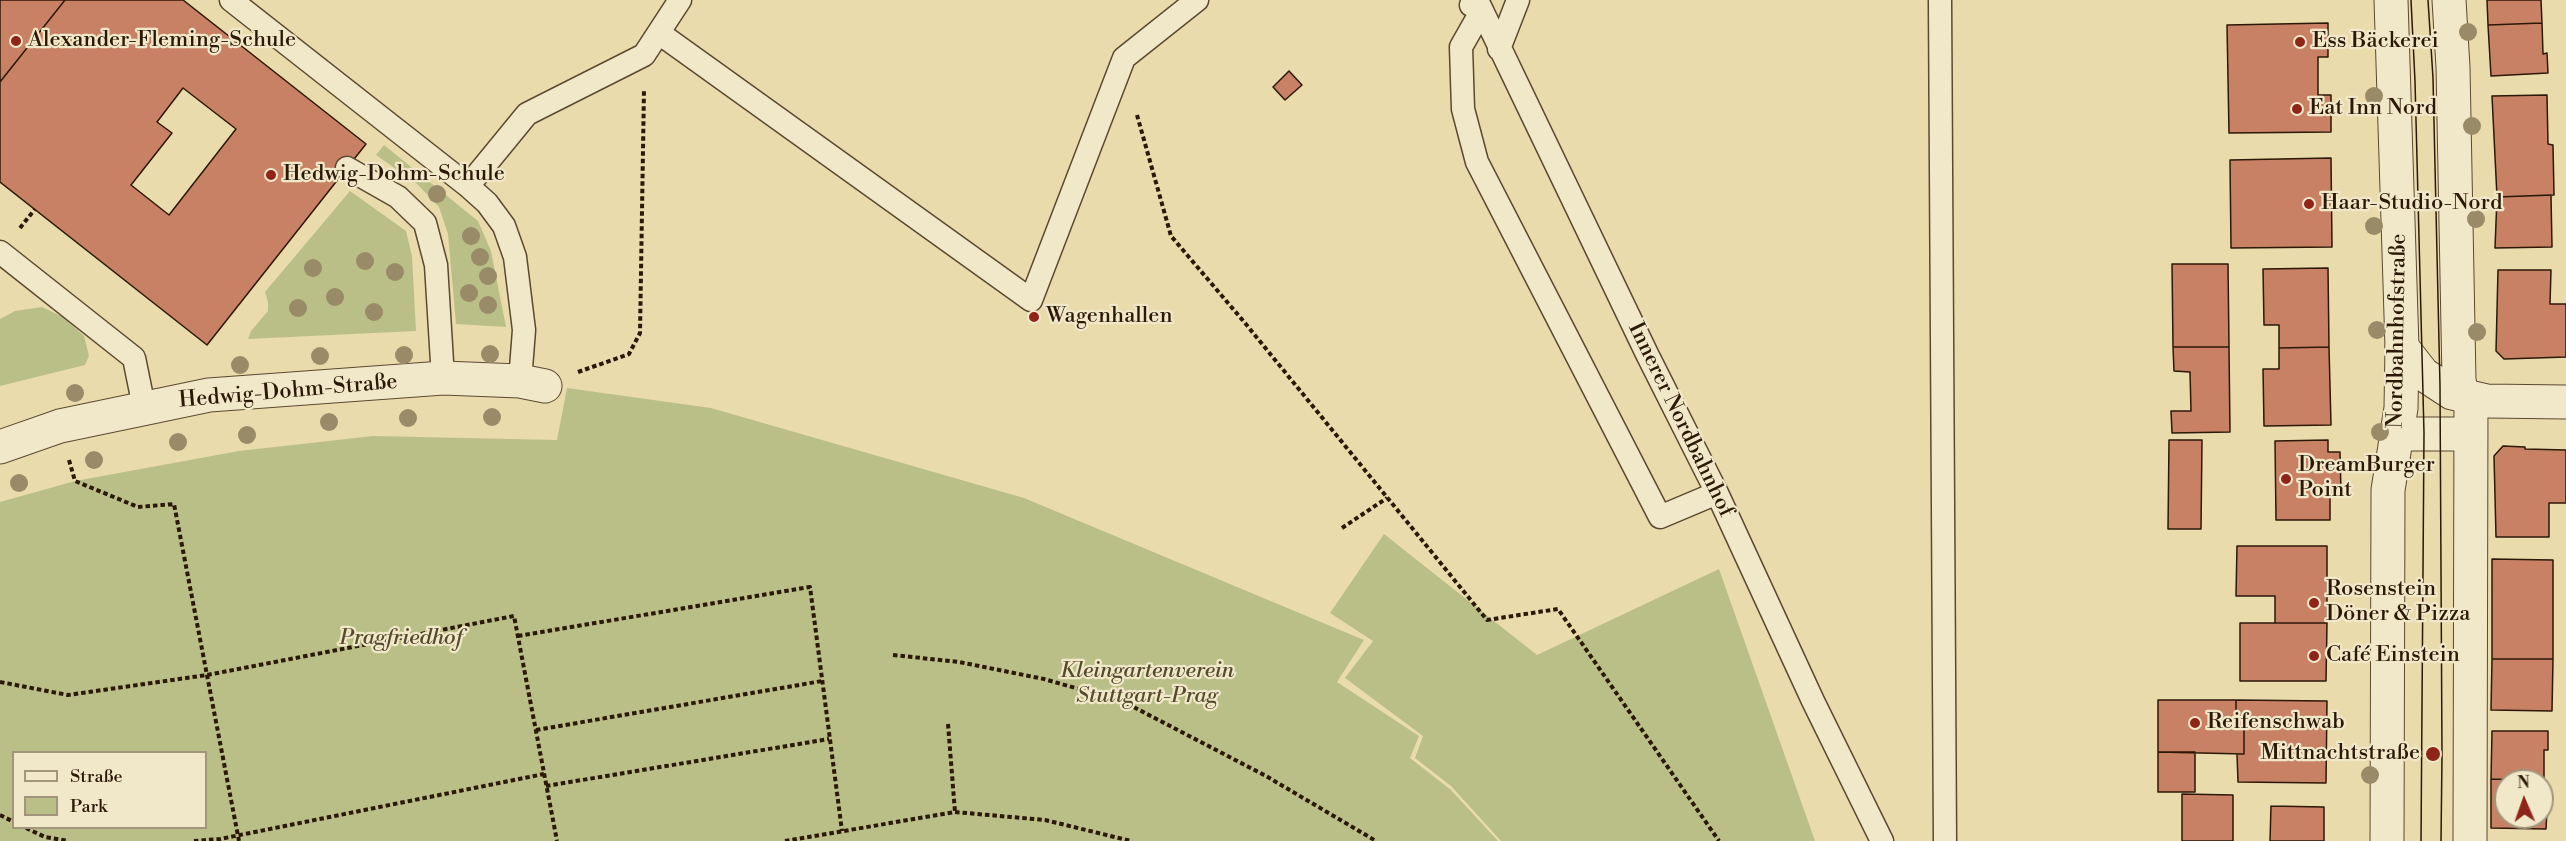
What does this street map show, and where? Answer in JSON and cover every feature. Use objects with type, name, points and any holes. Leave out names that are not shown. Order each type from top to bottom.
[{"type":"street","name":"Nordbahnhofstraße","points":[[2387,841],[2388,490],[2401,408],[2402,347],[2391,0]]},
{"type":"street","points":[[2449,0],[2453,67],[2459,380],[2461,390],[2471,399],[2470,841]]},
{"type":"street","points":[[2402,347],[2423,374],[2452,393],[2471,399],[2566,402]]},
{"type":"street","name":"Hedwig-Dohm-Straße","points":[[0,447],[60,426],[209,395],[442,378],[533,383]]},
{"type":"street","points":[[2397,434],[2471,434]]},
{"type":"lane","points":[[231,0],[487,203],[504,226],[515,257],[533,383]]},
{"type":"lane","points":[[468,186],[527,114],[644,55],[680,0]]},
{"type":"lane","points":[[658,33],[1031,300],[1124,58],[1197,0]]},
{"type":"lane","points":[[1461,0],[1479,5],[1461,47],[1463,109],[1477,162],[1660,517],[1717,493]]},
{"type":"lane","points":[[1499,49],[1518,0]]},
{"type":"lane","points":[[1940,0],[1945,841]]},
{"type":"lane","name":"Innerer Nordbahnhof","points":[[1479,5],[1717,493],[1813,701],[1882,841]]},
{"type":"lane","points":[[347,168],[398,197],[425,223],[436,265],[442,378]]},
{"type":"lane","points":[[0,252],[134,358],[144,407]]},
{"type":"path","points":[[533,383],[556,379],[629,354],[640,333],[644,55]]},
{"type":"path","points":[[1137,114],[1171,236],[1486,620],[1558,609],[1719,841]]},
{"type":"path","points":[[60,426],[75,481],[138,507],[174,504],[239,841]]},
{"type":"path","points":[[1342,528],[1387,498]]},
{"type":"path","points":[[518,636],[810,587],[842,831]]},
{"type":"path","points":[[0,682],[68,695],[207,675],[514,616],[557,841]]},
{"type":"path","points":[[893,655],[959,662],[1044,680],[1124,702],[1266,776],[1376,841]]},
{"type":"path","points":[[536,730],[822,681]]},
{"type":"path","points":[[948,724],[955,812]]},
{"type":"path","points":[[546,786],[829,739]]},
{"type":"path","points":[[194,841],[238,836],[544,774]]},
{"type":"path","points":[[785,841],[955,812],[1045,820],[1131,841]]},
{"type":"path","points":[[28,829],[45,837],[68,841]]},
{"type":"path","points":[[38,841],[45,837]]},
{"type":"green space","points":[[384,145],[478,221],[491,251],[506,327],[456,324],[448,234],[439,207],[417,184],[376,155]]},
{"type":"green space","points":[[350,191],[406,231],[412,256],[416,331],[248,339],[251,331],[268,311],[265,292]]},
{"type":"green space","points":[[42,307],[63,317],[84,336],[89,356],[85,365],[0,386],[0,319],[15,311]]},
{"type":"green space","name":"Pragfriedhof","points":[[567,388],[711,408],[1024,498],[1364,640],[1337,682],[1419,736],[1410,758],[1451,790],[1498,841],[0,841],[0,502],[75,481],[239,451],[373,436],[557,440]]},
{"type":"green space","points":[[1384,534],[1537,655],[1719,569],[1815,841],[1501,841],[1451,786],[1415,758],[1423,736],[1345,678],[1373,641],[1330,613]]},
{"type":"building","name":"Alexander-Fleming-Schule","points":[[0,0],[65,0],[0,82]]},
{"type":"building","name":"Hedwig-Dohm-Schule","points":[[65,0],[183,0],[366,144],[207,345],[0,182],[0,82]],"holes":[[[183,88],[236,129],[169,215],[131,185],[172,133],[157,122]]]},
{"type":"building","points":[[2487,0],[2541,0],[2542,23],[2488,25]]},
{"type":"building","points":[[2328,23],[2328,57],[2318,57],[2318,95],[2331,95],[2331,132],[2229,133],[2227,25]]},
{"type":"building","points":[[2542,23],[2543,54],[2547,53],[2548,73],[2491,76],[2488,25]]},
{"type":"building","points":[[1289,71],[1302,85],[1285,100],[1273,87]]},
{"type":"building","points":[[2547,95],[2548,144],[2553,145],[2554,195],[2497,197],[2492,96]]},
{"type":"building","points":[[2331,158],[2332,247],[2231,248],[2230,160]]},
{"type":"building","points":[[2551,195],[2552,247],[2495,248],[2497,197]]},
{"type":"building","points":[[2172,264],[2228,264],[2229,347],[2173,347]]},
{"type":"building","points":[[2328,268],[2329,347],[2279,348],[2279,325],[2264,325],[2263,269]]},
{"type":"building","points":[[2498,270],[2551,270],[2550,304],[2566,304],[2566,357],[2504,359],[2496,351]]},
{"type":"building","points":[[2173,347],[2229,347],[2230,432],[2172,433],[2171,411],[2191,411],[2190,372],[2174,371]]},
{"type":"building","points":[[2329,347],[2331,425],[2264,426],[2263,369],[2279,369],[2279,348]]},
{"type":"building","points":[[2169,440],[2202,440],[2201,529],[2168,529]]},
{"type":"building","points":[[2328,440],[2328,452],[2340,452],[2341,493],[2330,493],[2330,520],[2276,520],[2275,441]]},
{"type":"building","points":[[2503,446],[2566,450],[2566,503],[2549,503],[2549,537],[2496,537],[2494,456]]},
{"type":"building","points":[[2237,546],[2327,546],[2327,623],[2275,623],[2275,596],[2236,596]]},
{"type":"building","points":[[2492,559],[2553,560],[2553,659],[2492,659]]},
{"type":"building","points":[[2240,623],[2327,623],[2326,681],[2240,681]]},
{"type":"building","points":[[2492,659],[2553,659],[2552,711],[2491,710]]},
{"type":"building","points":[[2158,700],[2236,700],[2236,728],[2244,728],[2244,754],[2158,752]]},
{"type":"building","points":[[2236,700],[2327,701],[2326,783],[2238,782],[2237,754],[2244,754],[2244,728],[2236,728]]},
{"type":"building","points":[[2492,731],[2548,731],[2548,750],[2544,750],[2544,769],[2494,769],[2494,779],[2491,779]]},
{"type":"building","points":[[2158,752],[2195,752],[2195,792],[2158,792]]},
{"type":"building","points":[[2491,779],[2494,779],[2494,828],[2491,828]]},
{"type":"building","points":[[2182,794],[2233,795],[2233,841],[2182,841]]},
{"type":"building","points":[[2271,806],[2324,807],[2324,841],[2270,841]]},
{"type":"tram line","points":[[2411,0],[2424,433],[2421,841]]},
{"type":"tram line","points":[[2428,0],[2433,78],[2440,386],[2441,841]]},
{"type":"place","name":"Alexander-Fleming-Schule","points":[[16,41]]},
{"type":"place","name":"Ess Bäckerei","points":[[2300,42]]},
{"type":"place","name":"Eat Inn Nord","points":[[2297,109]]},
{"type":"place","name":"Hedwig-Dohm-Schule","points":[[271,175]]},
{"type":"place","name":"Haar-Studio-Nord","points":[[2309,204]]},
{"type":"place","name":"Wagenhallen","points":[[1034,317]]},
{"type":"place","name":"DreamBurger Point","points":[[2286,479]]},
{"type":"place","name":"Rosenstein Döner & Pizza","points":[[2314,603]]},
{"type":"place","name":"Café Einstein","points":[[2314,656]]},
{"type":"place","name":"Reifenschwab","points":[[2195,723]]},
{"type":"place","name":"Mittnachtstraße","points":[[2433,754]]},
{"type":"park label","name":"Kleingartenverein Stuttgart-Prag","points":[[1147,684]]}]
